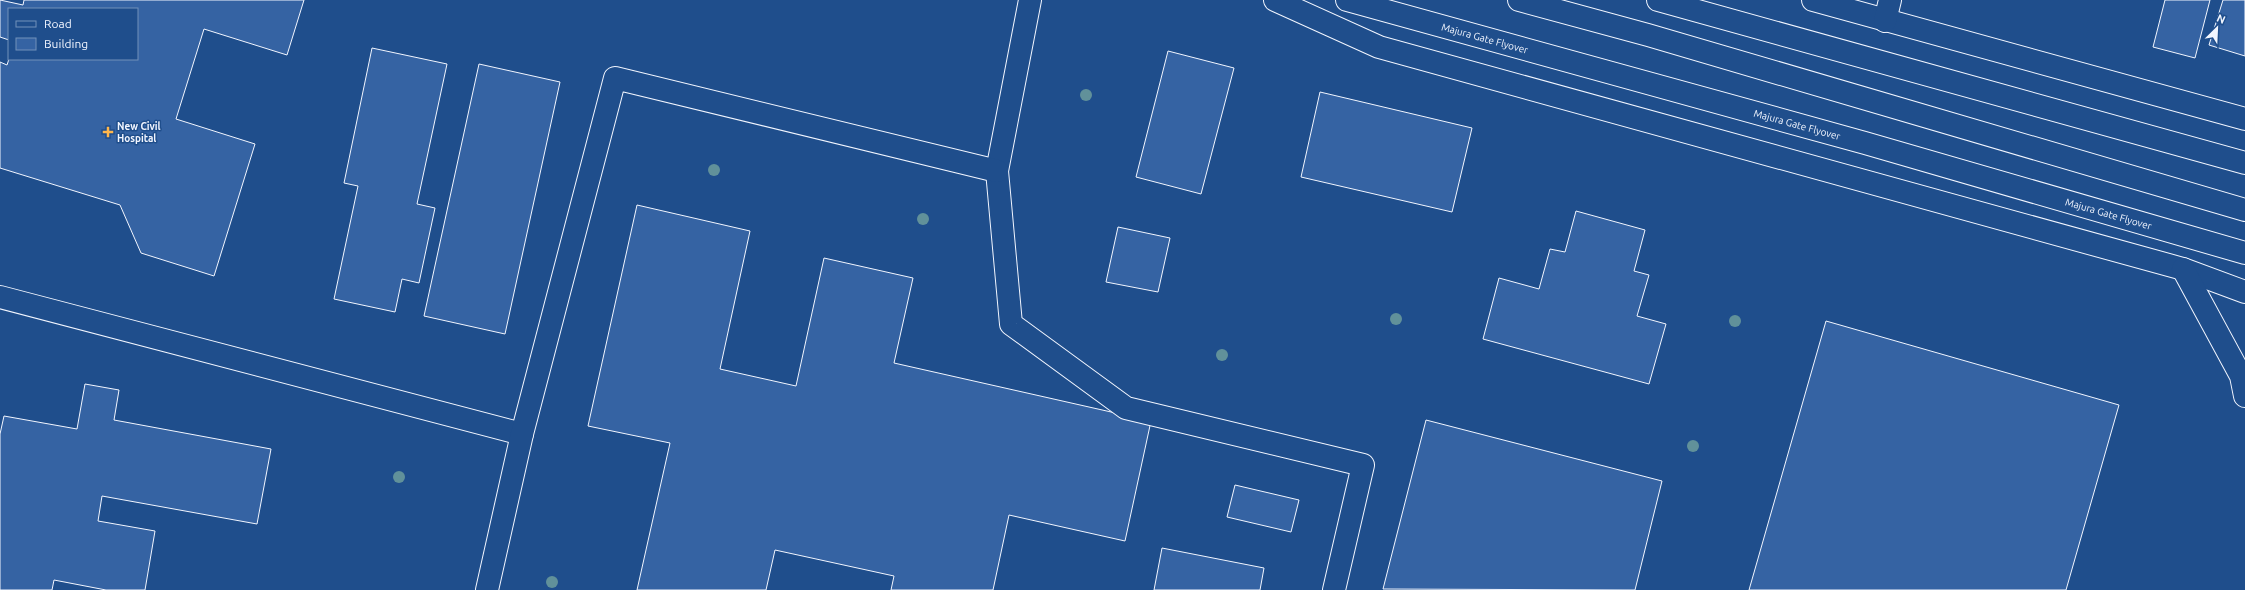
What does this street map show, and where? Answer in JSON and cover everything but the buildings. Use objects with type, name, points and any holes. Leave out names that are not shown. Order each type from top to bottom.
[{"type":"main road","points":[[1030,0],[997,171],[1011,324],[1126,408],[1363,465],[1334,590]]},
{"type":"main road","points":[[1275,0],[1379,47],[2183,269],[2245,292]]},
{"type":"main road","points":[[1519,0],[1656,37],[2245,210]]},
{"type":"main road","points":[[1658,0],[2245,163]]},
{"type":"main road","points":[[1813,0],[1888,10],[2245,119]]},
{"type":"main road","name":"Majura Gate Flyover","points":[[1353,2],[1865,142],[2245,253]]},
{"type":"main road","points":[[487,590],[522,434],[614,78],[997,171]]},
{"type":"main road","points":[[2183,269],[2241,376],[2245,396]]},
{"type":"main road","points":[[0,297],[522,434]]},
{"type":"place","name":"New Civil Hospital","points":[[108,132]]}]
